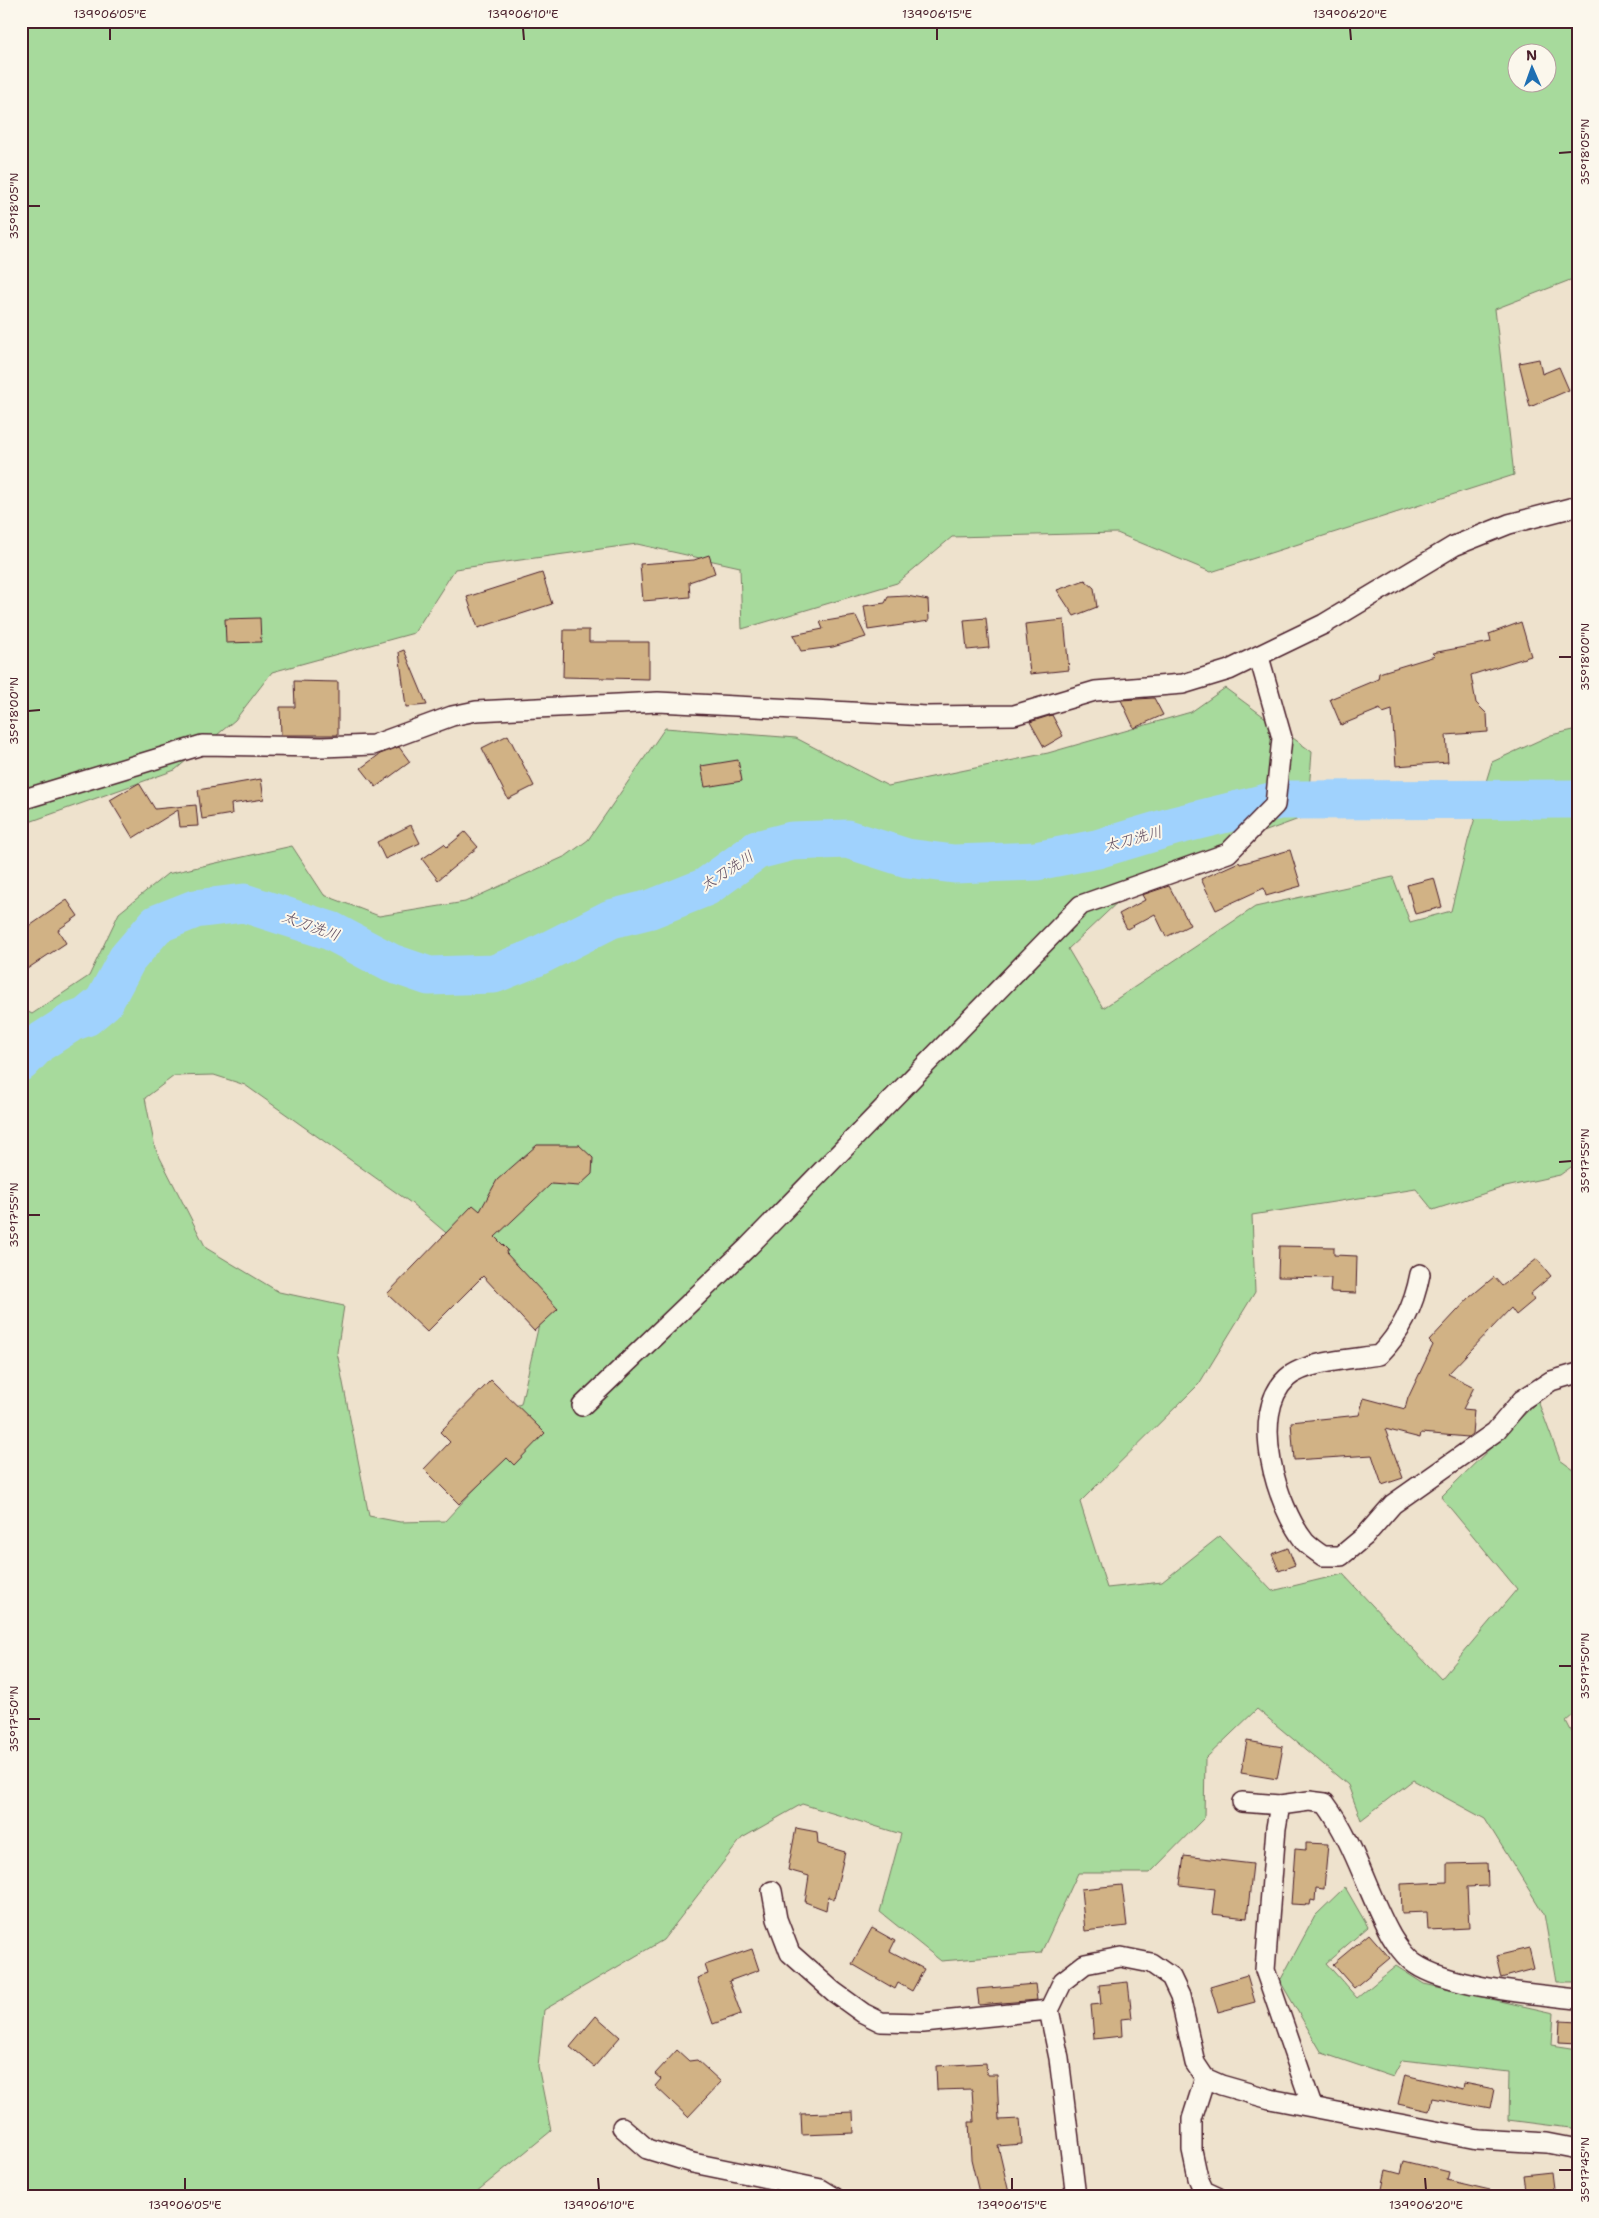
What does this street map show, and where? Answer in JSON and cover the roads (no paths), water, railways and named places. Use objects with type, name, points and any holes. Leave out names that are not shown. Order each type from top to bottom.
[{"type":"street","points":[[21,800],[202,745],[322,747],[374,745],[452,716],[476,711],[658,702],[873,711],[926,716],[1014,715],[1095,691],[1183,684],[1229,670],[1324,624],[1454,546],[1509,524],[1578,506]]},
{"type":"street","points":[[582,1406],[748,1247],[1081,905],[1228,852],[1275,805],[1282,738],[1259,657]]},
{"type":"street","points":[[1420,1274],[1415,1297],[1405,1321],[1379,1355],[1337,1360],[1313,1366],[1288,1377],[1278,1390],[1271,1413],[1268,1441],[1274,1477],[1292,1518],[1306,1542],[1323,1556],[1341,1556],[1365,1536],[1393,1504],[1496,1432],[1522,1400],[1551,1381],[1578,1374]]},
{"type":"street","points":[[1242,1802],[1280,1805],[1309,1801],[1325,1803],[1342,1825],[1390,1934],[1414,1964],[1442,1977],[1501,1989],[1578,1999]]},
{"type":"street","points":[[1280,1805],[1276,1828],[1265,1970],[1312,2106]]},
{"type":"street","points":[[772,1891],[777,1919],[790,1953],[834,1992],[864,2013],[881,2022],[923,2023],[1049,2010]]},
{"type":"street","points":[[1076,2197],[1059,2058],[1049,2010],[1063,1981],[1085,1964],[1121,1957],[1151,1963],[1171,1978],[1180,1996],[1195,2063],[1205,2078],[1246,2094],[1478,2139],[1547,2143],[1578,2149]]},
{"type":"street","points":[[1205,2078],[1192,2119],[1192,2150],[1198,2178],[1204,2190],[1217,2197]]},
{"type":"street","points":[[622,2127],[647,2149],[693,2163],[821,2189],[834,2197]]},
{"type":"waterway","name":"太刀洗川","points":[[21,1062],[39,1043],[72,1022],[86,1017],[104,1002],[127,959],[157,924],[195,909],[244,903],[331,931],[391,963],[429,976],[494,974],[534,958],[611,919],[651,909],[706,887],[757,850],[792,841],[847,839],[907,858],[954,864],[1036,861],[1097,849],[1174,826],[1279,800],[1578,799]]}]
